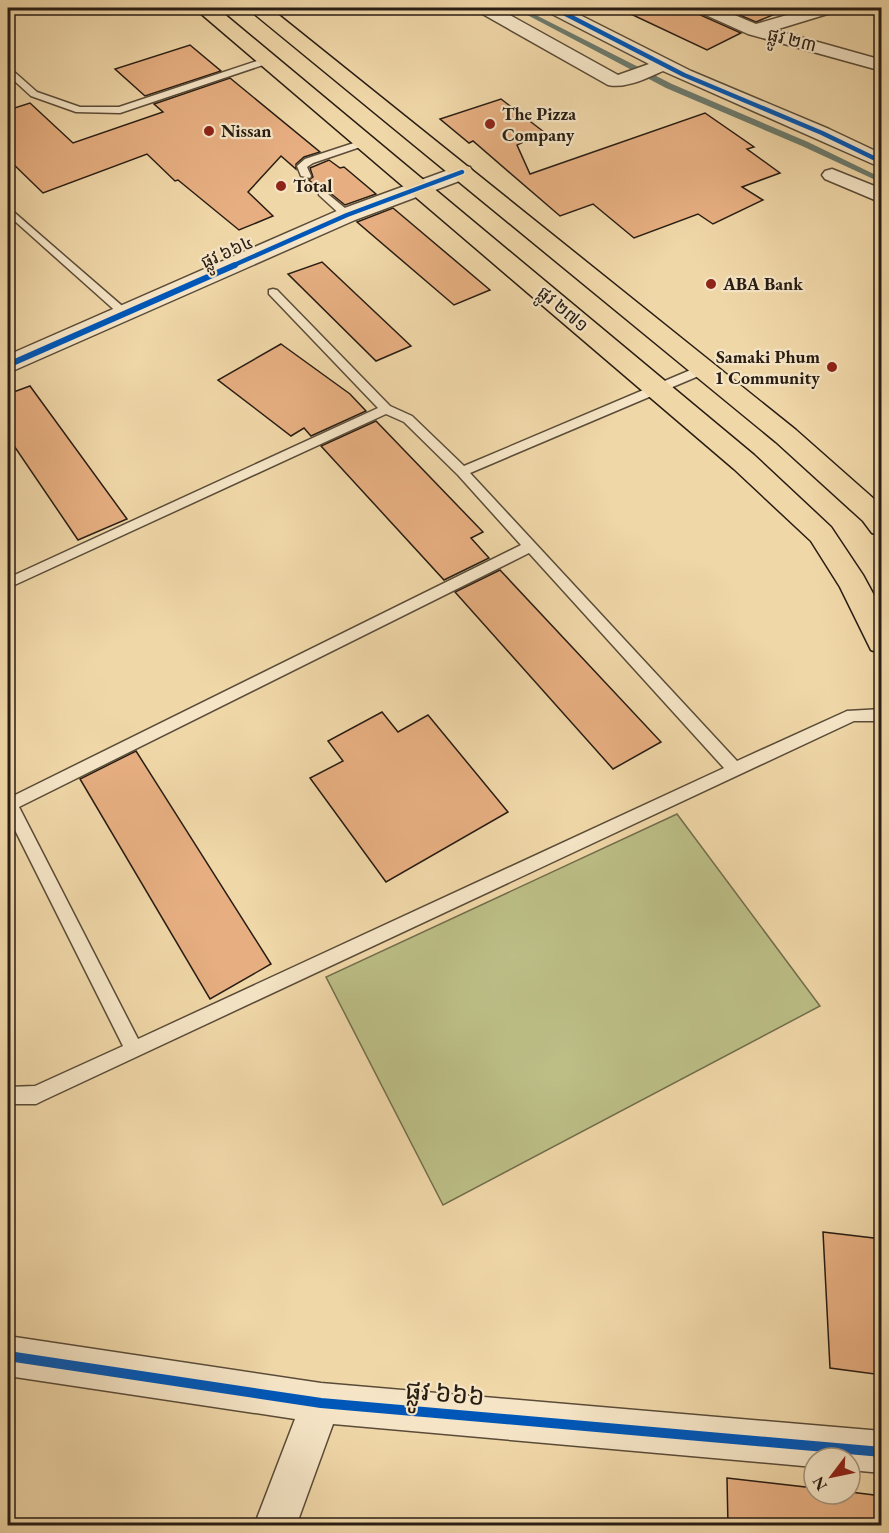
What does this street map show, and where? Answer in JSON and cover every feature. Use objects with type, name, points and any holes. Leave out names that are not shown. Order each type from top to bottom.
[{"type":"main road","name":"ផ្លូវ ២៧១","points":[[206,8],[744,462],[820,534],[853,583],[882,642]]},
{"type":"main road","name":"ផ្លូវ ២៧១","points":[[259,8],[786,436],[873,514],[882,526]]},
{"type":"street","points":[[485,8],[609,78],[621,81],[658,67]]},
{"type":"street","points":[[554,8],[658,67],[822,133],[882,162]]},
{"type":"street","name":"ផ្លូវ ២៣","points":[[705,8],[754,30],[882,66]]},
{"type":"street","points":[[754,30],[828,8]]},
{"type":"street","name":"ផ្លូវ ៦៦៤","points":[[8,365],[347,215],[462,172]]},
{"type":"street","points":[[832,175],[882,197]]},
{"type":"street","name":"ផ្លូវ ៦៦៦","points":[[8,1356],[321,1403],[882,1452]]},
{"type":"street","points":[[275,1526],[321,1403]]},
{"type":"lane","points":[[8,71],[34,94],[79,110],[120,110],[269,60]]},
{"type":"lane","points":[[306,176],[302,166],[309,161],[366,142]]},
{"type":"lane","points":[[323,193],[347,215]]},
{"type":"lane","points":[[8,210],[124,314]]},
{"type":"lane","points":[[273,292],[386,409],[408,418],[462,472],[736,770]]},
{"type":"lane","points":[[462,472],[704,369]]},
{"type":"lane","points":[[8,583],[386,409]]},
{"type":"lane","points":[[134,1050],[8,804],[531,546]]},
{"type":"lane","points":[[8,1095],[36,1095],[852,715],[882,715]]},
{"type":"green space","points":[[677,814],[820,1006],[443,1205],[326,977]]},
{"type":"building","points":[[618,8],[694,8],[698,14],[741,33],[707,50]]},
{"type":"building","points":[[723,8],[789,8],[756,22]]},
{"type":"building","points":[[190,45],[221,71],[145,96],[115,69]]},
{"type":"building","points":[[230,78],[320,152],[304,157],[296,164],[296,169],[281,156],[248,192],[273,216],[239,230],[178,180],[175,181],[147,154],[43,193],[8,159],[8,110],[30,103],[73,143],[163,112],[154,104]]},
{"type":"building","points":[[501,99],[544,132],[517,145],[530,174],[705,113],[754,147],[747,149],[780,173],[742,187],[763,200],[713,224],[698,214],[634,238],[593,204],[560,216],[473,141],[469,143],[440,119]]},
{"type":"building","points":[[329,160],[340,168],[344,167],[376,194],[345,205],[324,188],[319,189],[309,180],[313,177],[310,168]]},
{"type":"building","points":[[393,208],[490,290],[454,305],[357,222]]},
{"type":"building","points":[[322,262],[411,346],[376,361],[288,274]]},
{"type":"building","points":[[281,344],[350,394],[366,411],[311,436],[304,428],[291,436],[218,380]]},
{"type":"building","points":[[30,386],[127,519],[78,540],[8,437],[8,394]]},
{"type":"building","points":[[376,421],[483,532],[471,538],[489,558],[444,580],[321,446]]},
{"type":"building","points":[[500,570],[661,742],[613,769],[455,592]]},
{"type":"building","points":[[382,712],[398,732],[428,715],[508,812],[386,882],[310,778],[343,761],[328,741]]},
{"type":"building","points":[[136,751],[271,964],[210,999],[80,779]]},
{"type":"building","points":[[823,1232],[882,1239],[882,1375],[830,1368]]},
{"type":"building","points":[[727,1478],[802,1487],[802,1506],[862,1506],[862,1494],[882,1496],[882,1526],[728,1526]]},
{"type":"waterway","points":[[518,8],[669,86],[805,144],[882,181]]},
{"type":"cycle path","points":[[554,8],[684,75],[822,133],[882,162]]},
{"type":"cycle path","points":[[8,365],[347,215],[462,172]]},
{"type":"cycle path","points":[[8,1356],[321,1403],[882,1452]]},
{"type":"place","name":"The Pizza Company","points":[[490,124]]},
{"type":"place","name":"Nissan","points":[[209,131]]},
{"type":"place","name":"Total","points":[[281,186]]},
{"type":"place","name":"ABA Bank","points":[[711,284]]},
{"type":"place","name":"Samaki Phum 1 Community","points":[[832,367]]}]
